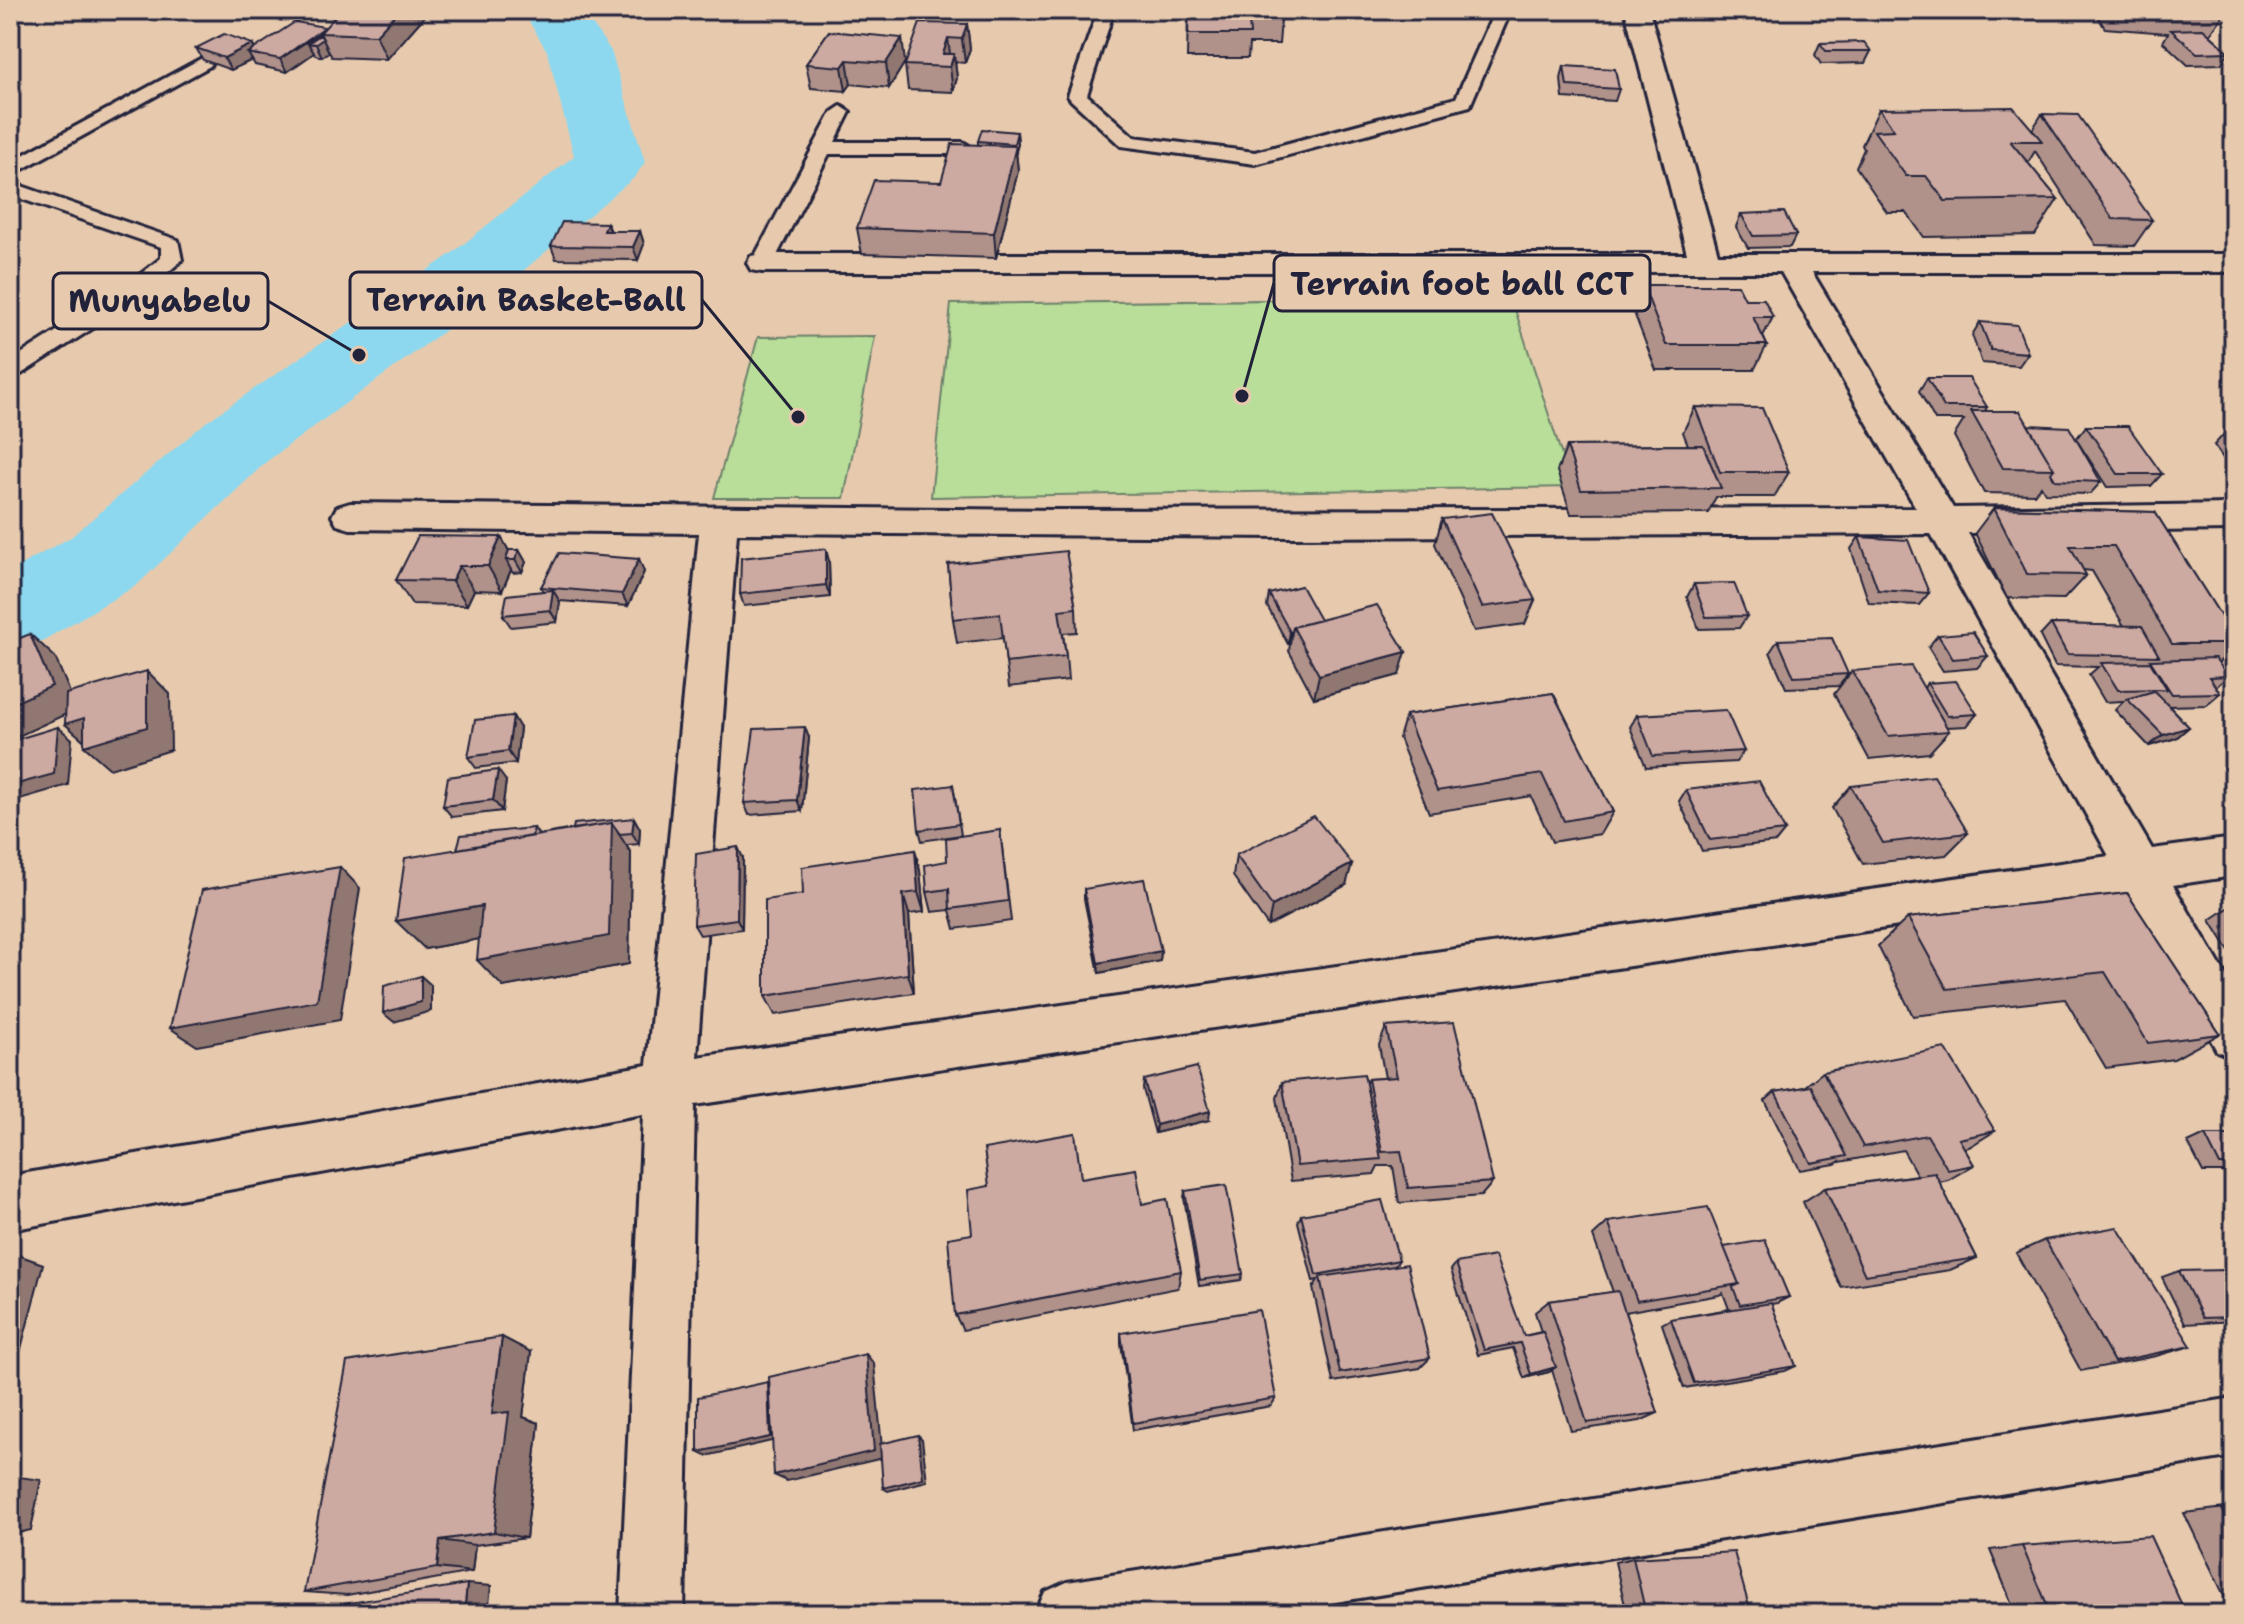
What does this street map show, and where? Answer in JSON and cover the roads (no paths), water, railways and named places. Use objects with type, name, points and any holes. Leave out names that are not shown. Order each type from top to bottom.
[{"type":"street","points":[[1637,10],[1705,263]]},
{"type":"street","points":[[762,263],[2234,263]]},
{"type":"street","points":[[1791,263],[1942,521],[2234,1035]]},
{"type":"street","points":[[350,516],[719,521],[1942,521],[2234,517]]},
{"type":"street","points":[[652,1614],[670,1085],[719,521]]},
{"type":"street","points":[[10,1203],[670,1085],[2141,873],[2234,857]]},
{"type":"street","points":[[1067,1614],[2234,1427]]},
{"type":"lane","points":[[1106,10],[1077,96],[1128,142],[1255,158],[1464,102],[1503,10]]},
{"type":"lane","points":[[10,170],[204,62]]},
{"type":"lane","points":[[762,263],[841,112]]},
{"type":"lane","points":[[822,148],[963,148]]},
{"type":"lane","points":[[10,188],[171,244],[172,260],[126,297],[10,371]]},
{"type":"waterway","points":[[10,615],[104,561],[236,442],[478,270],[610,162],[579,51],[554,13],[557,10]]},
{"type":"place","name":"Munyabelu","points":[[359,355]]},
{"type":"place","name":"Terrain foot ball CCT","points":[[1242,396]]},
{"type":"place","name":"Terrain Basket-Ball","points":[[798,417]]}]
